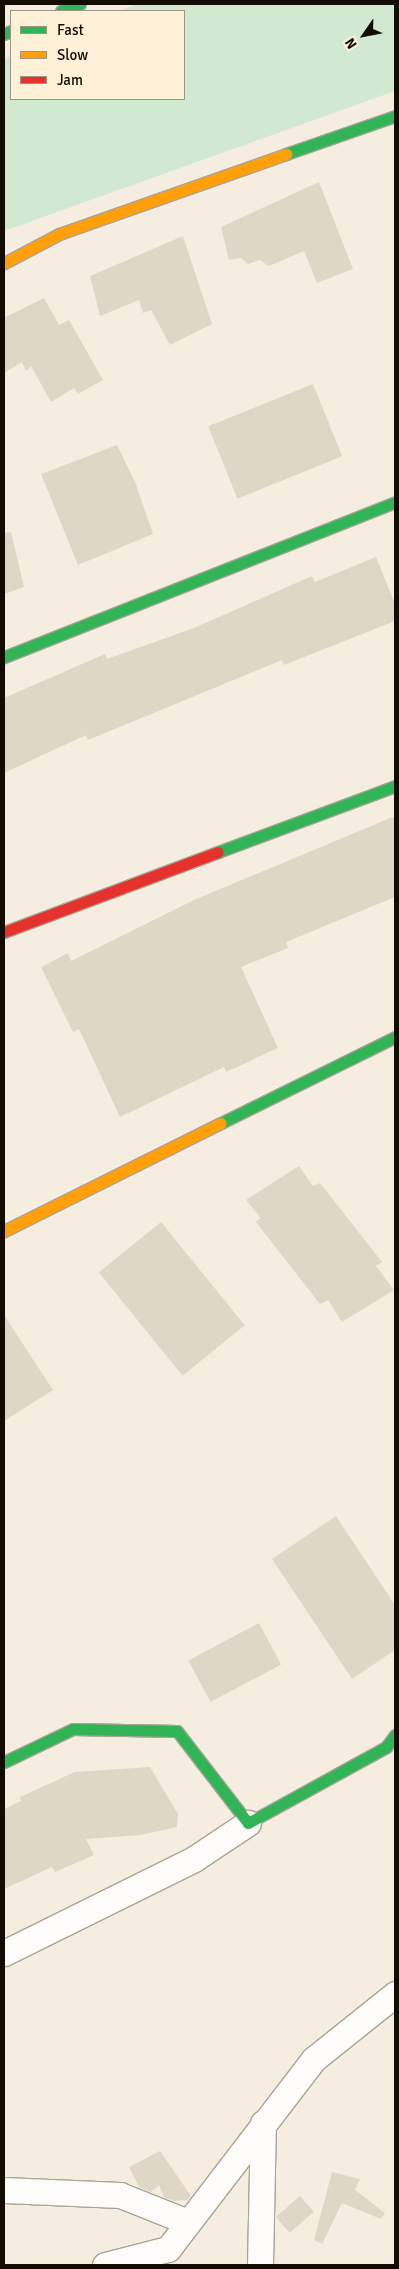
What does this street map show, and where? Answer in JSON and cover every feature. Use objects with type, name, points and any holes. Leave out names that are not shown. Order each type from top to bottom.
[{"type":"street","points":[[64,10],[80,4]]},
{"type":"street","points":[[4,263],[59,234],[395,116]]},
{"type":"street","points":[[4,657],[395,502]]},
{"type":"street","points":[[4,932],[395,786]]},
{"type":"street","points":[[4,1231],[395,1037]]},
{"type":"street","points":[[4,1762],[73,1729],[177,1731],[248,1824]]},
{"type":"street","points":[[4,1953],[194,1859],[248,1824],[386,1747],[395,1735]]},
{"type":"street","points":[[105,2265],[168,2249],[314,2059],[395,1994]]},
{"type":"street","points":[[260,2265],[263,2123]]},
{"type":"street","points":[[4,2190],[120,2195],[188,2222]]},
{"type":"green space","points":[[138,4],[395,4],[395,91],[4,231],[4,59],[10,56],[10,100],[185,100],[185,10],[122,10]]},
{"type":"building","points":[[319,182],[353,269],[317,283],[304,251],[269,266],[260,260],[248,264],[241,258],[229,260],[221,227]]},
{"type":"building","points":[[183,236],[212,324],[170,345],[151,310],[143,313],[139,300],[100,316],[90,276]]},
{"type":"building","points":[[44,298],[59,325],[69,320],[103,380],[78,394],[74,388],[51,402],[31,366],[26,371],[22,362],[4,373],[4,318]]},
{"type":"building","points":[[313,384],[342,456],[237,499],[208,426]]},
{"type":"building","points":[[117,445],[135,482],[153,534],[78,565],[41,474]]},
{"type":"building","points":[[11,532],[24,587],[4,594],[4,533]]},
{"type":"building","points":[[376,557],[395,604],[395,621],[284,665],[282,660],[88,740],[86,735],[4,773],[4,698],[105,654],[107,659],[194,628],[312,576],[315,582]]},
{"type":"building","points":[[395,816],[395,897],[286,942],[288,948],[241,967],[278,1048],[226,1072],[224,1067],[120,1117],[79,1029],[73,1032],[41,967],[68,953],[71,961],[194,900]]},
{"type":"building","points":[[299,1166],[313,1186],[320,1183],[382,1262],[376,1266],[394,1290],[342,1322],[328,1300],[320,1304],[256,1222],[261,1218],[246,1200]]},
{"type":"building","points":[[161,1222],[245,1325],[183,1376],[99,1272]]},
{"type":"building","points":[[4,1315],[53,1390],[4,1421]]},
{"type":"building","points":[[336,1516],[395,1605],[395,1650],[352,1679],[272,1559]]},
{"type":"building","points":[[259,1623],[281,1664],[210,1702],[188,1661]]},
{"type":"building","points":[[150,1767],[178,1814],[177,1827],[141,1835],[86,1839],[94,1855],[55,1872],[52,1867],[4,1889],[4,1809],[21,1801],[20,1797],[75,1772]]},
{"type":"building","points":[[160,2151],[191,2196],[187,2200],[175,2201],[164,2197],[159,2185],[151,2192],[139,2187],[129,2167]]},
{"type":"building","points":[[332,2172],[360,2179],[355,2190],[385,2213],[381,2219],[342,2203],[322,2244],[314,2240]]},
{"type":"building","points":[[300,2196],[314,2212],[290,2233],[276,2217]]},
{"type":"traffic: fast","points":[[64,10],[80,4]]},
{"type":"traffic: fast","points":[[4,34],[10,31]]},
{"type":"traffic: fast","points":[[286,154],[395,116]]},
{"type":"traffic: fast","points":[[4,657],[395,502]]},
{"type":"traffic: fast","points":[[218,852],[395,786]]},
{"type":"traffic: fast","points":[[221,1123],[395,1037]]},
{"type":"traffic: fast","points":[[4,1762],[73,1729],[177,1731],[248,1823],[386,1747],[395,1735]]},
{"type":"traffic: slow","points":[[4,263],[59,234],[286,154]]},
{"type":"traffic: slow","points":[[4,1231],[221,1123]]},
{"type":"traffic: jam","points":[[4,932],[218,852]]}]
